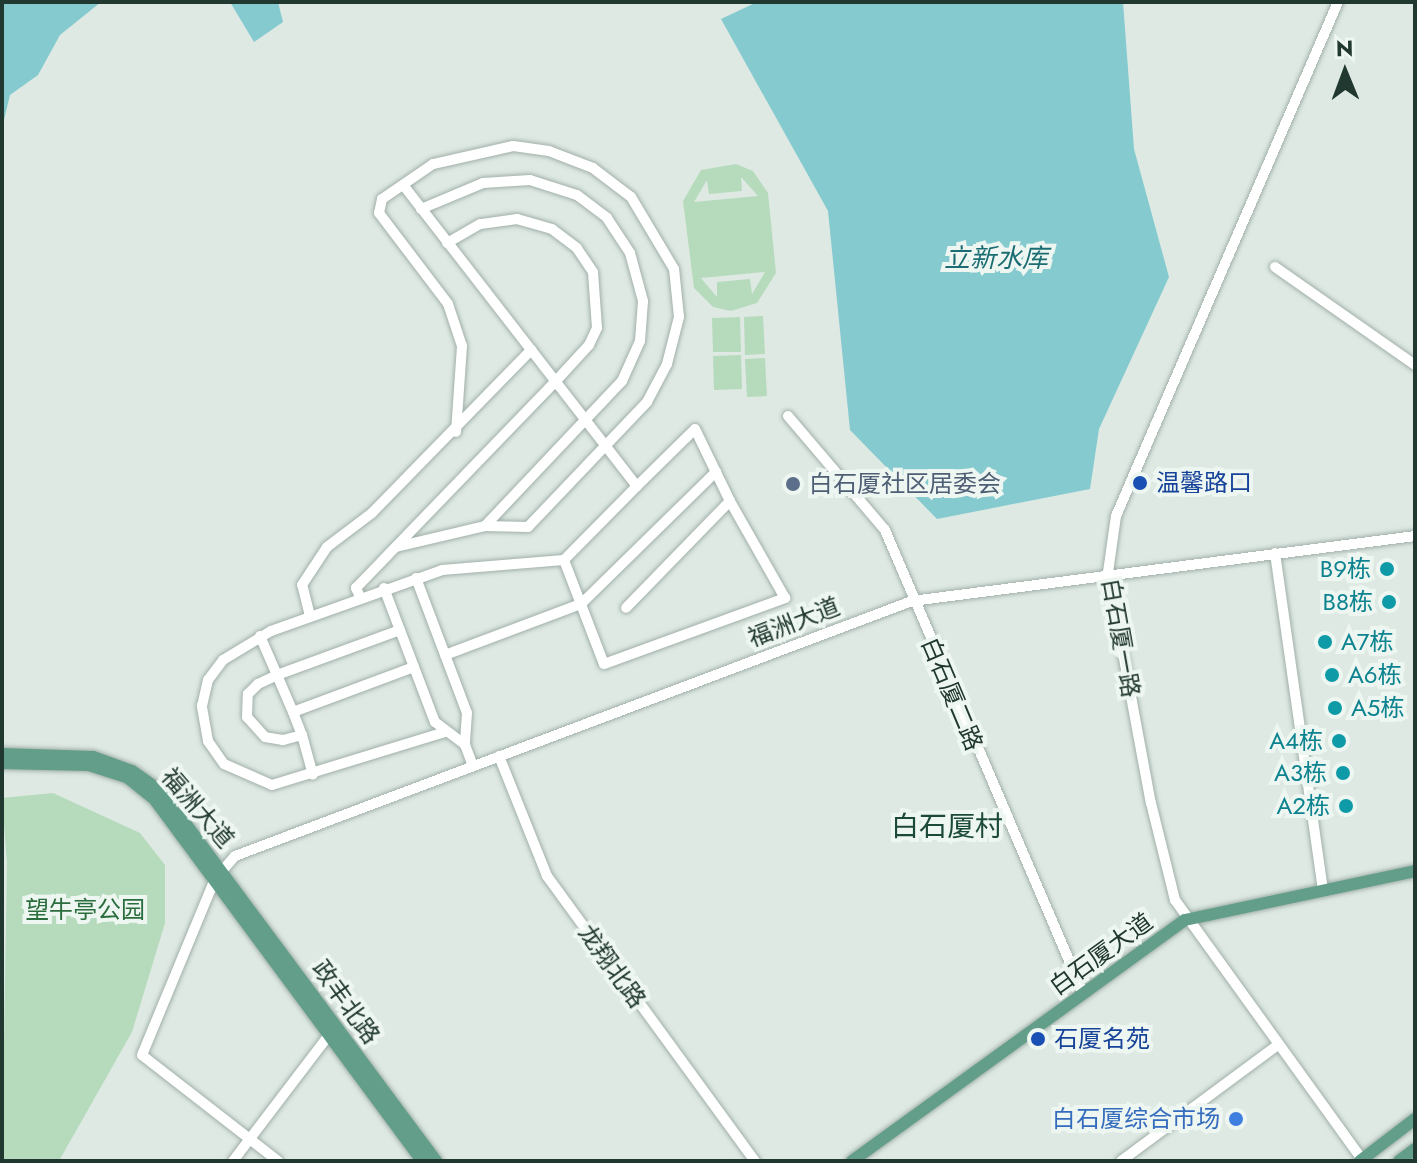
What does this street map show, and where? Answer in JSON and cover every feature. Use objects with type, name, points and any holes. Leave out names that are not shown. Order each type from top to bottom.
[{"type":"main road","name":"福洲大道","points":[[2,754],[70,754],[132,771],[162,792],[218,874]]},
{"type":"main road","name":"福洲大道","points":[[2,763],[67,762],[127,777],[155,800],[218,874]]},
{"type":"main road","name":"白石厦大道","points":[[852,1161],[1185,920],[1415,871]]},
{"type":"main road","name":"政丰北路","points":[[218,874],[329,1035],[422,1161]]},
{"type":"main road","name":"政丰北路","points":[[218,874],[436,1161]]},
{"type":"main road","points":[[1361,1160],[1415,1119]]},
{"type":"main road","points":[[1399,1161],[1415,1149]]},
{"type":"street","name":"白石厦一路","points":[[1338,2],[1116,516],[1108,572],[1151,803],[1175,900],[1185,920],[1361,1160]]},
{"type":"street","points":[[396,547],[485,526],[528,527],[647,402],[667,364],[679,317],[674,269],[631,197],[593,168],[549,151],[513,146],[433,164],[382,199],[379,213],[448,304],[462,346],[456,432]]},
{"type":"street","points":[[421,209],[483,183],[530,180],[577,195],[607,218],[630,253],[643,301],[641,328],[622,381],[485,526]]},
{"type":"street","points":[[404,186],[637,486]]},
{"type":"street","points":[[360,597],[356,588],[555,382],[589,345],[597,328],[593,272],[577,248],[552,229],[517,219],[480,224],[447,243]]},
{"type":"street","points":[[1275,267],[1415,365]]},
{"type":"street","points":[[310,616],[302,585],[327,547],[372,513],[456,432],[531,350]]},
{"type":"street","name":"白石厦二路","points":[[788,416],[885,530],[912,601],[1083,993]]},
{"type":"street","points":[[445,732],[313,775],[272,785],[246,777],[224,764],[208,741],[202,706],[208,680],[223,660],[260,636],[384,588],[442,570],[564,560],[695,429],[730,501],[785,598],[604,664],[564,560]]},
{"type":"street","points":[[445,655],[581,604],[716,472]]},
{"type":"street","points":[[626,608],[730,501]]},
{"type":"street","name":"福洲大道","points":[[218,874],[244,851],[912,601],[1108,572],[1415,536]]},
{"type":"street","points":[[1275,553],[1323,890]]},
{"type":"street","points":[[416,578],[467,713],[465,745],[473,766]]},
{"type":"street","points":[[384,588],[435,722],[465,745]]},
{"type":"street","points":[[302,735],[265,737],[247,717],[248,694],[277,675],[400,630]]},
{"type":"street","points":[[260,636],[302,735],[313,775]]},
{"type":"street","points":[[293,712],[414,667]]},
{"type":"street","name":"龙翔北路","points":[[499,756],[547,876],[755,1161]]},
{"type":"street","points":[[218,874],[142,1055],[278,1161]]},
{"type":"street","points":[[233,1161],[329,1035]]},
{"type":"street","points":[[1121,1161],[1278,1045]]},
{"type":"green space","points":[[736,164],[753,171],[768,193],[776,273],[757,303],[731,311],[713,307],[694,288],[683,201],[701,170]],"holes":[[[741,177],[758,196],[694,202],[707,180],[709,194],[742,191]],[[765,272],[752,294],[750,279],[717,282],[717,297],[701,278]]]},
{"type":"green space","points":[[763,316],[765,354],[745,355],[744,317]]},
{"type":"green space","points":[[740,317],[741,352],[713,352],[712,318]]},
{"type":"green space","points":[[741,355],[742,389],[714,390],[713,356]]},
{"type":"green space","points":[[765,358],[767,396],[747,397],[745,359]]},
{"type":"green space","name":"望牛亭公园","points":[[53,793],[140,833],[165,865],[165,923],[132,1032],[59,1161],[2,1161],[7,863],[2,798]]},
{"type":"water","points":[[2,2],[101,2],[60,35],[38,75],[10,95],[2,128]]},
{"type":"water","points":[[230,2],[278,2],[283,22],[254,42]]},
{"type":"water","name":"立新水库","points":[[757,2],[1123,2],[1134,149],[1169,277],[1099,429],[1090,489],[937,519],[850,430],[828,211],[721,19]]},
{"type":"place","name":"温馨路口","points":[[1140,483]]},
{"type":"place","name":"白石厦社区居委会","points":[[793,484]]},
{"type":"place","name":"B9栋","points":[[1387,569]]},
{"type":"place","name":"B8栋","points":[[1389,602]]},
{"type":"place","name":"A7栋","points":[[1325,642]]},
{"type":"place","name":"A6栋","points":[[1332,675]]},
{"type":"place","name":"A5栋","points":[[1335,708]]},
{"type":"place","name":"A4栋","points":[[1339,741]]},
{"type":"place","name":"A3栋","points":[[1343,773]]},
{"type":"place","name":"A2栋","points":[[1346,806]]},
{"type":"place","name":"石厦名苑","points":[[1038,1039]]},
{"type":"place","name":"白石厦综合市场","points":[[1236,1119]]},
{"type":"district","name":"白石厦村","points":[[947,827]]}]
